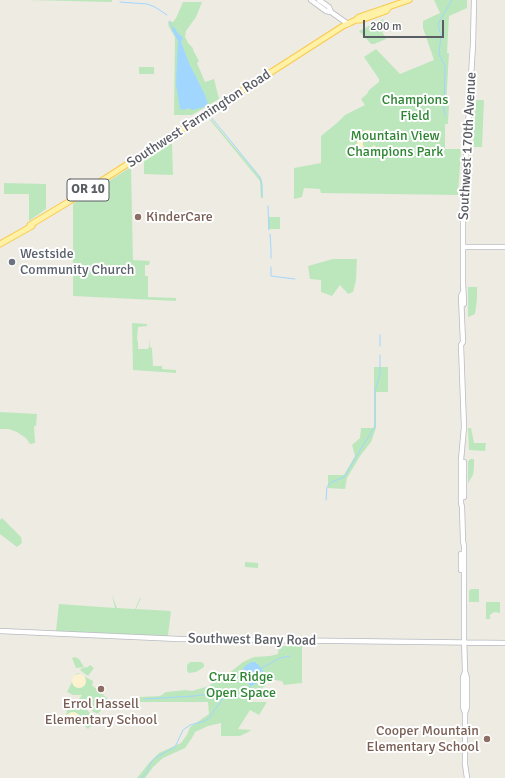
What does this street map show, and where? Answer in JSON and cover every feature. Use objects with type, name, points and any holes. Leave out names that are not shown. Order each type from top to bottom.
[{"type":"main road","points":[[311,0],[348,24]]},
{"type":"main road","points":[[319,0],[329,7],[331,12]]},
{"type":"main road","name":"Southwest Farmington Road","points":[[0,244],[173,137],[364,14],[409,0]]},
{"type":"main road","name":"Southwest 170th Avenue","points":[[466,778],[463,685],[465,670],[465,586],[461,496],[463,432],[461,427],[461,413],[463,409],[463,360],[461,345],[463,342],[463,320],[461,315],[461,296],[463,292],[464,192],[474,30],[474,0]]},
{"type":"main road","points":[[463,246],[505,247]]},
{"type":"main road","name":"Southwest Bany Road","points":[[0,631],[230,640],[505,643]]},
{"type":"green space","points":[[27,0],[112,0],[112,2]]},
{"type":"green space","name":"Mountain View Champions Park","points":[[434,0],[467,0],[467,8],[449,16],[447,53],[449,53],[446,105],[449,106],[448,124],[445,124],[445,149],[461,149],[458,195],[321,193],[320,189],[304,188],[302,197],[294,199],[294,168],[321,163],[321,136],[345,115],[365,105],[361,99],[379,82],[379,79],[364,57],[376,49],[400,74],[434,60],[423,28],[423,21],[440,13]]},
{"type":"green space","points":[[183,2],[202,2],[196,17],[186,31],[185,37],[193,48],[199,61],[197,63],[205,82],[214,79],[219,99],[192,115],[174,115],[175,37],[168,23],[170,21],[173,22],[176,18]]},
{"type":"green space","points":[[383,19],[385,24],[380,27],[386,39],[371,44],[359,31]]},
{"type":"green space","points":[[139,67],[154,67],[154,74],[139,74]]},
{"type":"green space","points":[[476,100],[484,100],[482,147],[473,147]]},
{"type":"green space","points":[[211,119],[262,180],[263,198],[261,198],[260,181],[210,120]]},
{"type":"green space","points":[[172,143],[173,175],[144,174],[144,161]]},
{"type":"green space","points":[[131,167],[133,260],[150,261],[149,265],[145,265],[145,276],[148,276],[148,297],[176,298],[176,301],[73,296],[73,204]]},
{"type":"green space","points":[[4,183],[46,184],[46,209],[29,221],[29,194],[4,194]]},
{"type":"green space","points":[[268,217],[280,217],[280,229],[268,229]]},
{"type":"green space","points":[[333,259],[357,259],[356,280],[353,292],[348,294],[340,285],[332,296],[321,292],[321,280],[310,279],[308,266]]},
{"type":"green space","points":[[468,287],[477,287],[477,299],[475,314],[468,317]]},
{"type":"green space","points":[[132,323],[147,324],[147,326],[138,327],[138,349],[149,348],[150,338],[153,366],[162,366],[162,369],[176,370],[176,373],[133,370]]},
{"type":"green space","points":[[374,367],[388,367],[388,392],[376,392],[376,428],[371,442],[360,456],[347,478],[345,489],[328,488],[328,475],[344,475],[355,456],[352,445],[360,438],[361,428],[374,428]]},
{"type":"green space","points":[[0,412],[37,414],[36,426],[34,426],[35,443],[30,444],[26,438],[17,432],[9,429],[0,429]]},
{"type":"green space","points":[[468,428],[471,428],[474,443],[486,443],[485,451],[469,450]]},
{"type":"green space","points":[[470,459],[474,459],[474,467],[473,475],[468,483],[468,462]]},
{"type":"green space","points":[[2,518],[21,537],[22,543],[17,547],[0,534],[0,520]]},
{"type":"green space","points":[[245,562],[258,563],[258,568],[245,567]]},
{"type":"green space","points":[[471,589],[479,589],[479,602],[469,602],[469,591]]},
{"type":"green space","points":[[112,595],[117,608],[135,609],[141,598],[136,609],[171,611],[168,635],[56,631],[59,604],[115,608]]},
{"type":"green space","points":[[486,602],[500,602],[500,613],[494,612],[490,615],[490,619],[486,619]]},
{"type":"green space","name":"Cruz Ridge Open Space","points":[[279,646],[302,646],[302,683],[284,685],[282,681],[267,679],[265,686],[256,692],[250,702],[267,702],[259,715],[250,710],[238,729],[251,730],[250,731],[240,736],[221,736],[221,723],[208,726],[195,732],[185,748],[163,758],[153,767],[145,778],[137,778],[159,753],[181,743],[187,735],[190,727],[209,714],[208,702],[140,702],[140,697],[160,696],[166,692],[186,690],[192,691],[209,686],[221,676],[228,674],[243,662],[254,657],[278,654]]},
{"type":"green space","points":[[75,657],[79,659],[84,667],[76,668],[72,658]]},
{"type":"green space","points":[[190,662],[201,662],[204,664],[204,667],[196,672],[189,673],[187,671],[187,665]]},
{"type":"green space","points":[[90,665],[94,668],[88,676],[80,670],[88,667]]},
{"type":"green space","points":[[78,673],[93,681],[92,686],[108,699],[98,714],[92,711],[89,707],[88,708],[79,699],[82,695],[73,695],[67,692],[76,674]]},
{"type":"green space","points":[[74,703],[83,706],[97,720],[88,729],[85,726],[68,725],[66,723],[67,705]]},
{"type":"sand","points":[[366,130],[374,131],[374,145],[376,147],[374,148],[358,147],[358,137]],"holes":[[[365,136],[373,137],[374,145],[372,147],[364,147],[363,138]]]},
{"type":"sand","points":[[79,674],[84,676],[86,681],[84,686],[79,688],[74,686],[72,681],[74,676]]},
{"type":"sand","points":[[73,712],[78,714],[80,719],[78,724],[73,726],[68,724],[66,719],[68,714]]},
{"type":"water","points":[[173,27],[183,38],[181,42],[208,104],[204,107],[193,110],[188,108],[184,110],[180,109],[176,84],[178,41],[172,30]]},
{"type":"water","points":[[251,662],[256,662],[256,664],[258,664],[263,671],[257,683],[251,686],[249,685],[247,676],[242,671],[244,667]]},
{"type":"waterway","points":[[445,116],[445,66],[439,53],[441,36],[438,24],[452,0]]},
{"type":"waterway","points":[[120,2],[147,4],[155,7],[167,15]]},
{"type":"waterway","points":[[169,21],[173,28]]},
{"type":"waterway","points":[[211,117],[260,177],[262,196]]},
{"type":"waterway","points":[[268,206],[269,230]]},
{"type":"waterway","points":[[270,234],[271,258]]},
{"type":"waterway","points":[[271,267],[271,276],[295,279]]},
{"type":"waterway","points":[[380,335],[380,346]]},
{"type":"waterway","points":[[326,500],[327,487],[330,483],[344,477],[375,426],[375,390],[380,375],[380,355]]},
{"type":"waterway","points":[[260,669],[280,658],[290,656]]},
{"type":"waterway","points":[[145,699],[216,693],[238,696],[246,692],[251,685]]},
{"type":"waterway","points":[[141,778],[147,772],[151,762],[155,758],[175,747],[183,730],[190,725],[205,721],[209,718],[223,698],[230,695]]},
{"type":"place","name":"KinderCare","points":[[138,217]]},
{"type":"place","name":"Westside Community Church","points":[[12,262]]},
{"type":"place","name":"Errol Hassell Elementary School","points":[[101,689]]},
{"type":"place","name":"Cooper Mountain Elementary School","points":[[487,739]]},
{"type":"park label","name":"Champions Field","points":[[415,108]]}]
